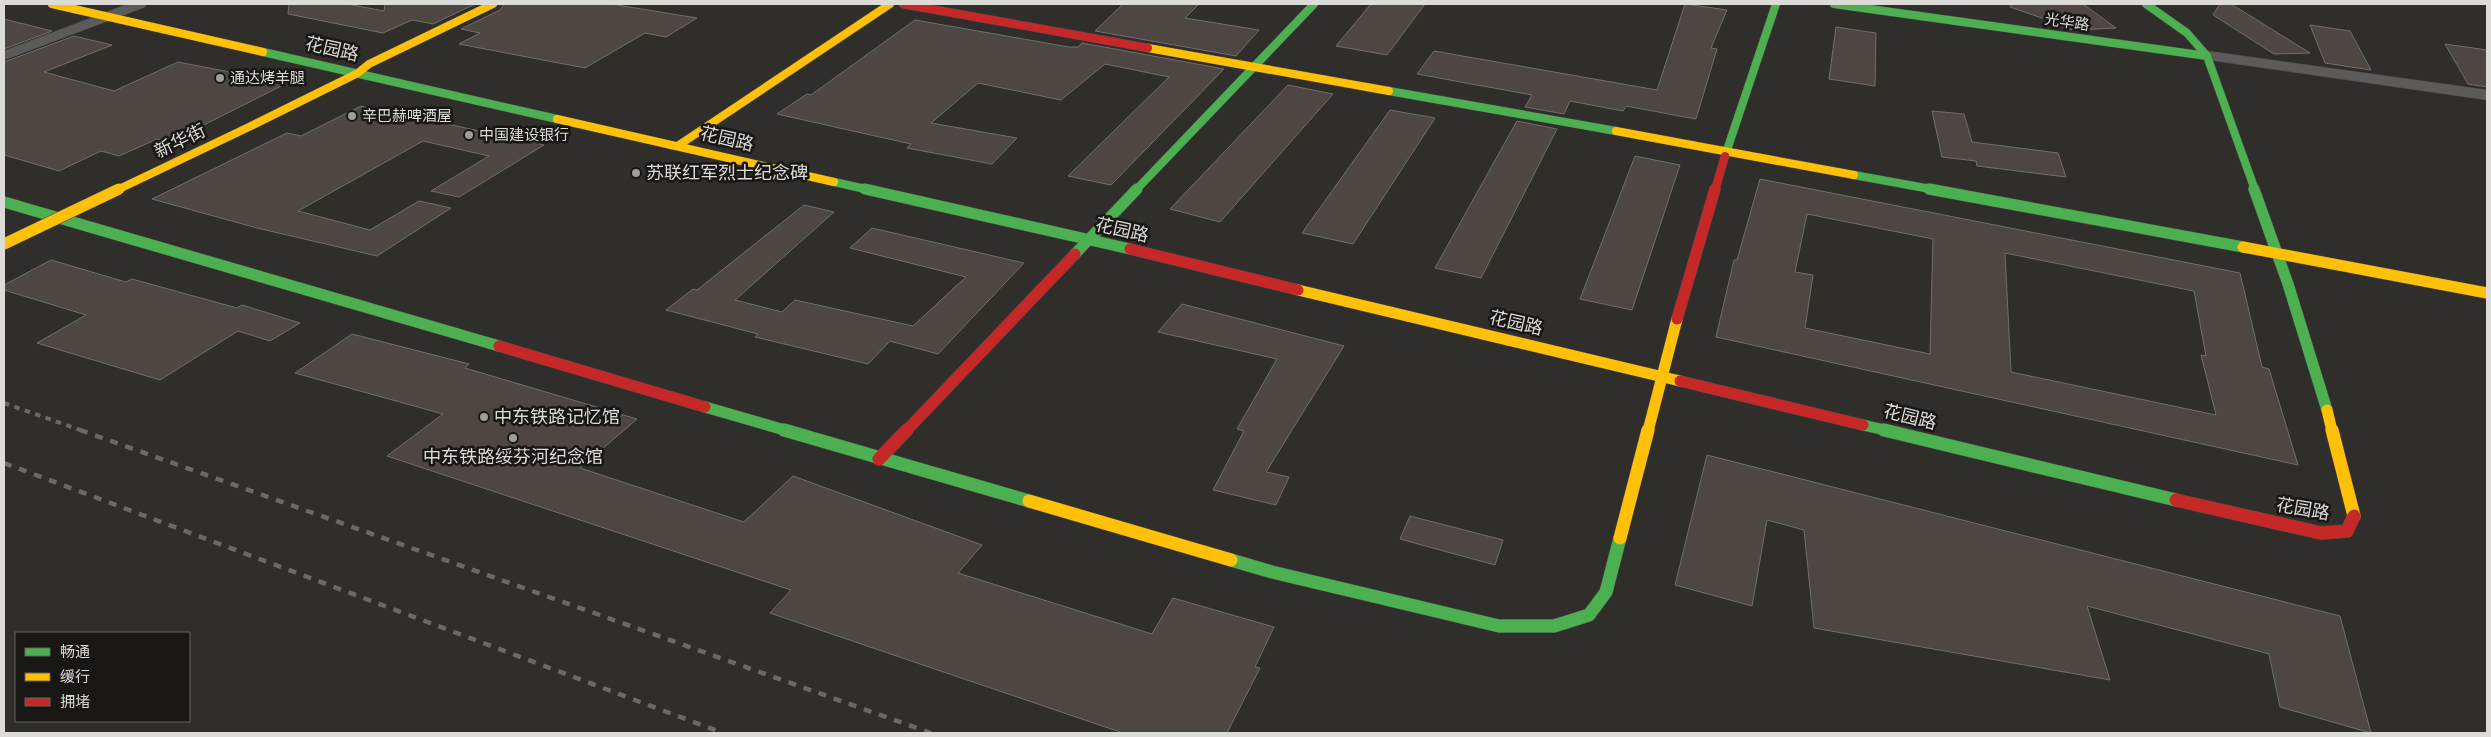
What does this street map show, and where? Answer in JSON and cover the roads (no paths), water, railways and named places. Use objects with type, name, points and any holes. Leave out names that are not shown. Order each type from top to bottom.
[{"type":"street","name":"花园路","points":[[52,4],[109,10],[342,70],[679,145],[1090,240],[2298,528],[2321,533],[2347,531],[2350,516],[2342,458],[2277,255]]},
{"type":"street","name":"新华街","points":[[189,142],[342,70],[369,64],[493,4]]},
{"type":"street","points":[[679,145],[890,4]]},
{"type":"street","points":[[904,4],[1726,151],[2277,255],[2487,292]]},
{"type":"street","points":[[879,459],[1090,240],[1108,227],[1314,4]]},
{"type":"street","points":[[4,202],[879,459],[1272,572],[1499,626],[1554,626],[1589,615],[1606,592],[1661,375],[1726,151],[1776,4]]},
{"type":"street","name":"光华路","points":[[1834,4],[2207,56]]},
{"type":"street","points":[[2146,4],[2184,28],[2198,42],[2207,56],[2277,255]]},
{"type":"street","points":[[4,56],[109,10],[139,8]]},
{"type":"street","points":[[2207,56],[2487,95]]},
{"type":"street","name":"花园路","points":[[350,59],[389,68]]},
{"type":"street","name":"新华街","points":[[4,244],[251,126],[358,73],[369,64]]},
{"type":"street","name":"花园路","points":[[676,130],[714,139]]},
{"type":"street","points":[[21,220],[57,204]]},
{"type":"street","name":"花园路","points":[[1084,222],[1108,227]]},
{"type":"railway","points":[[4,403],[83,431]]},
{"type":"railway","points":[[80,430],[931,733]]},
{"type":"railway","points":[[4,463],[723,733]]},
{"type":"place","name":"通达烤羊腿","points":[[220,78]]},
{"type":"place","name":"辛巴赫啤酒屋","points":[[352,116]]},
{"type":"place","name":"中国建设银行","points":[[469,135]]},
{"type":"place","name":"苏联红军烈士纪念碑","points":[[636,173]]},
{"type":"place","name":"中东铁路记忆馆","points":[[484,417]]},
{"type":"place","name":"中东铁路绥芬河纪念馆","points":[[513,438]]}]
